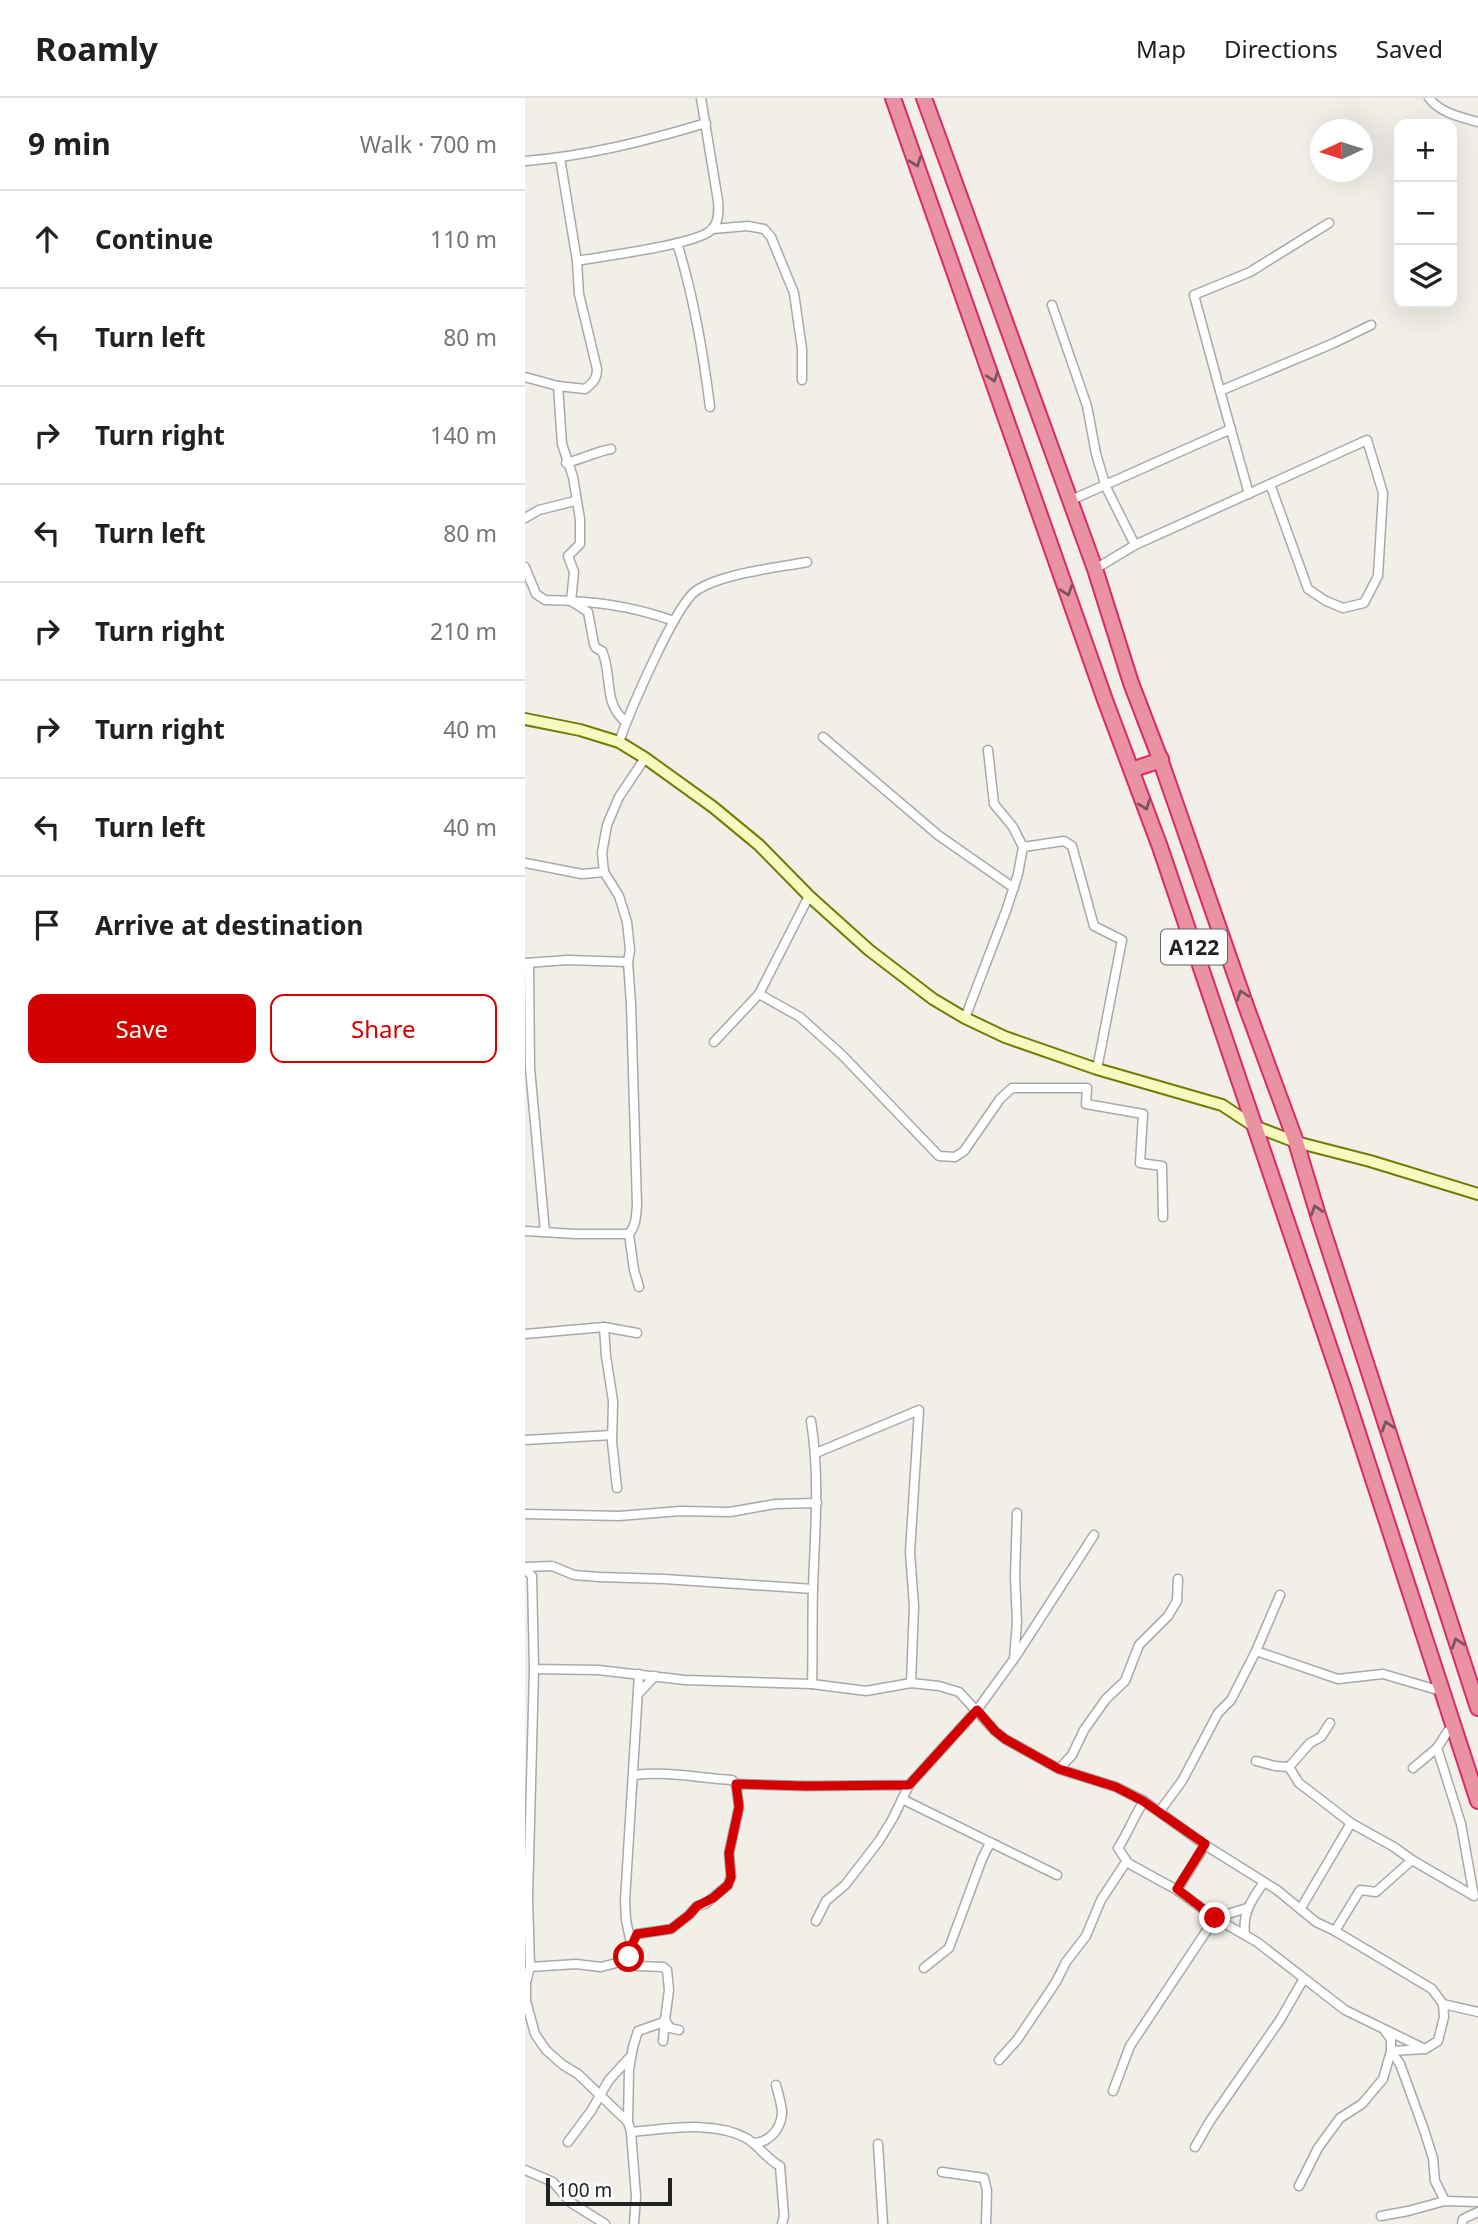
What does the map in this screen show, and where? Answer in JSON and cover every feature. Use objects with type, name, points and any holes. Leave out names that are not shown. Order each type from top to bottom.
[{"type":"highway","name":"A122","points":[[893,98],[1132,771],[1254,1126],[1352,1412],[1478,1801]]},
{"type":"highway","name":"A122","points":[[924,98],[1095,569],[1131,683],[1296,1142],[1478,1708]]},
{"type":"highway","points":[[1132,771],[1161,760],[1159,756]]},
{"type":"street","points":[[577,261],[677,243],[709,233],[719,215],[701,98]]},
{"type":"street","points":[[1429,98],[1448,112],[1477,121]]},
{"type":"street","points":[[525,161],[560,158],[649,141],[706,123]]},
{"type":"street","points":[[525,377],[537,378],[558,386],[585,389],[597,376],[579,294],[577,261],[560,158]]},
{"type":"street","points":[[1249,494],[1194,295],[1250,272],[1329,223]]},
{"type":"street","points":[[712,229],[748,226],[764,229],[771,237],[795,293],[802,348],[802,380]]},
{"type":"street","points":[[677,243],[699,327],[710,407]]},
{"type":"street","points":[[1052,305],[1087,406],[1096,454],[1106,485],[1135,545]]},
{"type":"street","points":[[1220,391],[1371,325]]},
{"type":"street","points":[[558,386],[559,424],[566,463],[573,477],[580,519],[580,544],[568,556],[574,572],[571,601]]},
{"type":"street","points":[[1069,501],[1231,429]]},
{"type":"street","points":[[1095,569],[1135,545],[1367,440],[1383,493],[1378,576],[1364,603],[1343,608],[1308,589],[1270,484]]},
{"type":"street","points":[[566,463],[611,449]]},
{"type":"street","points":[[525,519],[539,510],[575,500]]},
{"type":"street","points":[[619,742],[674,621],[695,591],[710,583],[807,562]]},
{"type":"street","points":[[525,567],[539,597],[642,609],[674,621]]},
{"type":"street","points":[[571,601],[588,612],[594,644],[602,651],[606,660],[613,705],[617,715],[626,722]]},
{"type":"street","points":[[525,719],[580,730],[619,742],[645,758],[713,807],[759,845],[809,896],[869,950],[933,999],[965,1018],[1005,1037],[1097,1069],[1222,1105],[1254,1126],[1296,1142],[1478,1194]]},
{"type":"street","points":[[823,737],[938,835],[1014,888]]},
{"type":"street","points":[[965,1018],[1014,888],[1023,848],[1013,827],[994,804],[988,750]]},
{"type":"street","points":[[639,1287],[629,1234],[633,1229],[637,1206],[628,962],[630,950],[627,922],[619,896],[604,872],[602,853],[607,825],[619,797],[645,758]]},
{"type":"street","points":[[1023,848],[1064,841],[1072,846],[1094,926],[1122,940],[1097,1069]]},
{"type":"street","points":[[525,863],[582,874],[604,872]]},
{"type":"street","points":[[714,1042],[759,994],[809,896]]},
{"type":"street","points":[[545,1232],[528,1068],[527,963],[568,960],[628,962]]},
{"type":"street","points":[[759,994],[800,1017],[842,1055],[939,1156],[955,1157],[964,1151],[1000,1098],[1012,1088],[1087,1088],[1086,1104],[1143,1114],[1140,1163],[1162,1166],[1163,1217]]},
{"type":"street","points":[[525,1231],[629,1234]]},
{"type":"street","points":[[604,1327],[605,1356],[613,1401],[612,1435],[617,1488]]},
{"type":"street","points":[[525,1334],[604,1327],[637,1334]]},
{"type":"street","points":[[816,1453],[919,1409],[910,1552],[914,1606],[911,1683]]},
{"type":"street","points":[[811,1421],[816,1453],[817,1503],[812,1684]]},
{"type":"street","points":[[525,1440],[612,1435]]},
{"type":"street","points":[[525,1514],[619,1516],[680,1511],[730,1512],[775,1504],[817,1503]]},
{"type":"street","points":[[1014,1659],[1017,1622],[1017,1513]]},
{"type":"street","points":[[816,1921],[826,1901],[845,1885],[879,1841],[909,1785],[977,1710],[1014,1659],[1094,1535]]},
{"type":"street","points":[[525,1568],[552,1566],[575,1574],[599,1577],[813,1589]]},
{"type":"street","points":[[525,1568],[532,1576],[534,1668],[528,1898],[530,1967],[526,2001],[535,2034],[555,2058],[578,2074],[628,2123],[632,2132],[636,2196],[634,2224]]},
{"type":"street","points":[[1059,1769],[1072,1755],[1084,1730],[1106,1699],[1125,1681],[1139,1646],[1168,1616],[1177,1601],[1178,1579]]},
{"type":"street","points":[[1159,1812],[1182,1781],[1218,1713],[1231,1700],[1280,1595]]},
{"type":"street","points":[[1256,1651],[1338,1679],[1383,1674],[1441,1690]]},
{"type":"street","points":[[534,1668],[599,1670],[685,1680],[812,1684],[866,1691],[911,1683],[939,1686],[960,1692],[1005,1739],[1059,1769],[1116,1787],[1143,1801],[1264,1882],[1316,1922],[1432,1989],[1443,2004],[1444,2017],[1438,2041],[1425,2049],[1391,2051]]},
{"type":"street","points":[[631,1943],[625,1900],[639,1674]]},
{"type":"street","points":[[638,1694],[655,1676]]},
{"type":"street","points":[[1289,1767],[1310,1742],[1321,1737],[1330,1723]]},
{"type":"street","points":[[1413,1768],[1437,1748],[1448,1731],[1455,1730]]},
{"type":"street","points":[[1289,1767],[1299,1783],[1351,1823],[1474,1896],[1461,1824],[1437,1748]]},
{"type":"street","points":[[1257,1761],[1289,1767]]},
{"type":"street","points":[[530,1967],[576,1964],[601,1967],[615,1963],[627,1955],[637,1934],[671,1929],[697,1906],[713,1898],[728,1885],[731,1877],[729,1853],[739,1807],[736,1784],[732,1780],[659,1772],[634,1775]]},
{"type":"street","points":[[736,1784],[909,1785]]},
{"type":"street","points":[[902,1799],[1057,1875]]},
{"type":"street","points":[[999,2060],[1017,2040],[1056,1982],[1066,1962],[1086,1936],[1101,1900],[1126,1862],[1128,1863],[1118,1848],[1143,1801]]},
{"type":"street","points":[[1301,1908],[1351,1823]]},
{"type":"street","points":[[924,1968],[949,1948],[982,1859],[991,1843]]},
{"type":"street","points":[[1177,1889],[1205,1844]]},
{"type":"street","points":[[1335,1931],[1360,1890],[1376,1892],[1412,1860]]},
{"type":"street","points":[[1126,1862],[1177,1889],[1215,1918],[1275,1955],[1303,1980],[1345,2010],[1425,2049]]},
{"type":"street","points":[[1245,1935],[1243,1924],[1247,1908],[1264,1882]]},
{"type":"street","points":[[1113,2091],[1130,2046],[1215,1918],[1247,1908]]},
{"type":"street","points":[[627,1955],[637,1966],[663,1967],[667,1970],[669,1990],[663,2041]]},
{"type":"street","points":[[1195,2147],[1217,2110],[1280,2020],[1303,1980]]},
{"type":"street","points":[[1443,2004],[1478,2012]]},
{"type":"street","points":[[665,2020],[670,2028],[679,2030]]},
{"type":"street","points":[[628,2123],[631,2055],[638,2031],[661,2024],[665,2020]]},
{"type":"street","points":[[1299,2186],[1318,2148],[1340,2118],[1362,2104],[1383,2079],[1391,2051],[1391,2039],[1384,2030]]},
{"type":"street","points":[[1391,2051],[1400,2064],[1416,2108],[1433,2158],[1435,2180],[1445,2201]]},
{"type":"street","points":[[568,2142],[601,2096],[609,2080],[631,2055]]},
{"type":"street","points":[[753,2143],[767,2141],[775,2133],[782,2114],[776,2085]]},
{"type":"street","points":[[632,2132],[707,2128],[745,2138],[780,2166],[784,2217],[782,2224]]},
{"type":"street","points":[[878,2144],[883,2224]]},
{"type":"street","points":[[525,2170],[553,2182],[570,2202],[604,2224]]},
{"type":"street","points":[[942,2172],[984,2178],[987,2190],[986,2224]]},
{"type":"street","points":[[1381,2216],[1445,2201],[1478,2202]]},
{"type":"street","points":[[1462,2224],[1463,2219],[1478,2212]]},
{"type":"route","points":[[629,1957],[627,1955],[631,1943],[637,1934],[671,1929],[697,1906],[705,1904],[728,1885],[731,1877],[729,1853],[740,1799],[736,1784],[909,1785],[977,1710],[1005,1739],[1059,1769],[1116,1787],[1143,1801],[1205,1844],[1177,1889],[1215,1918]]}]
